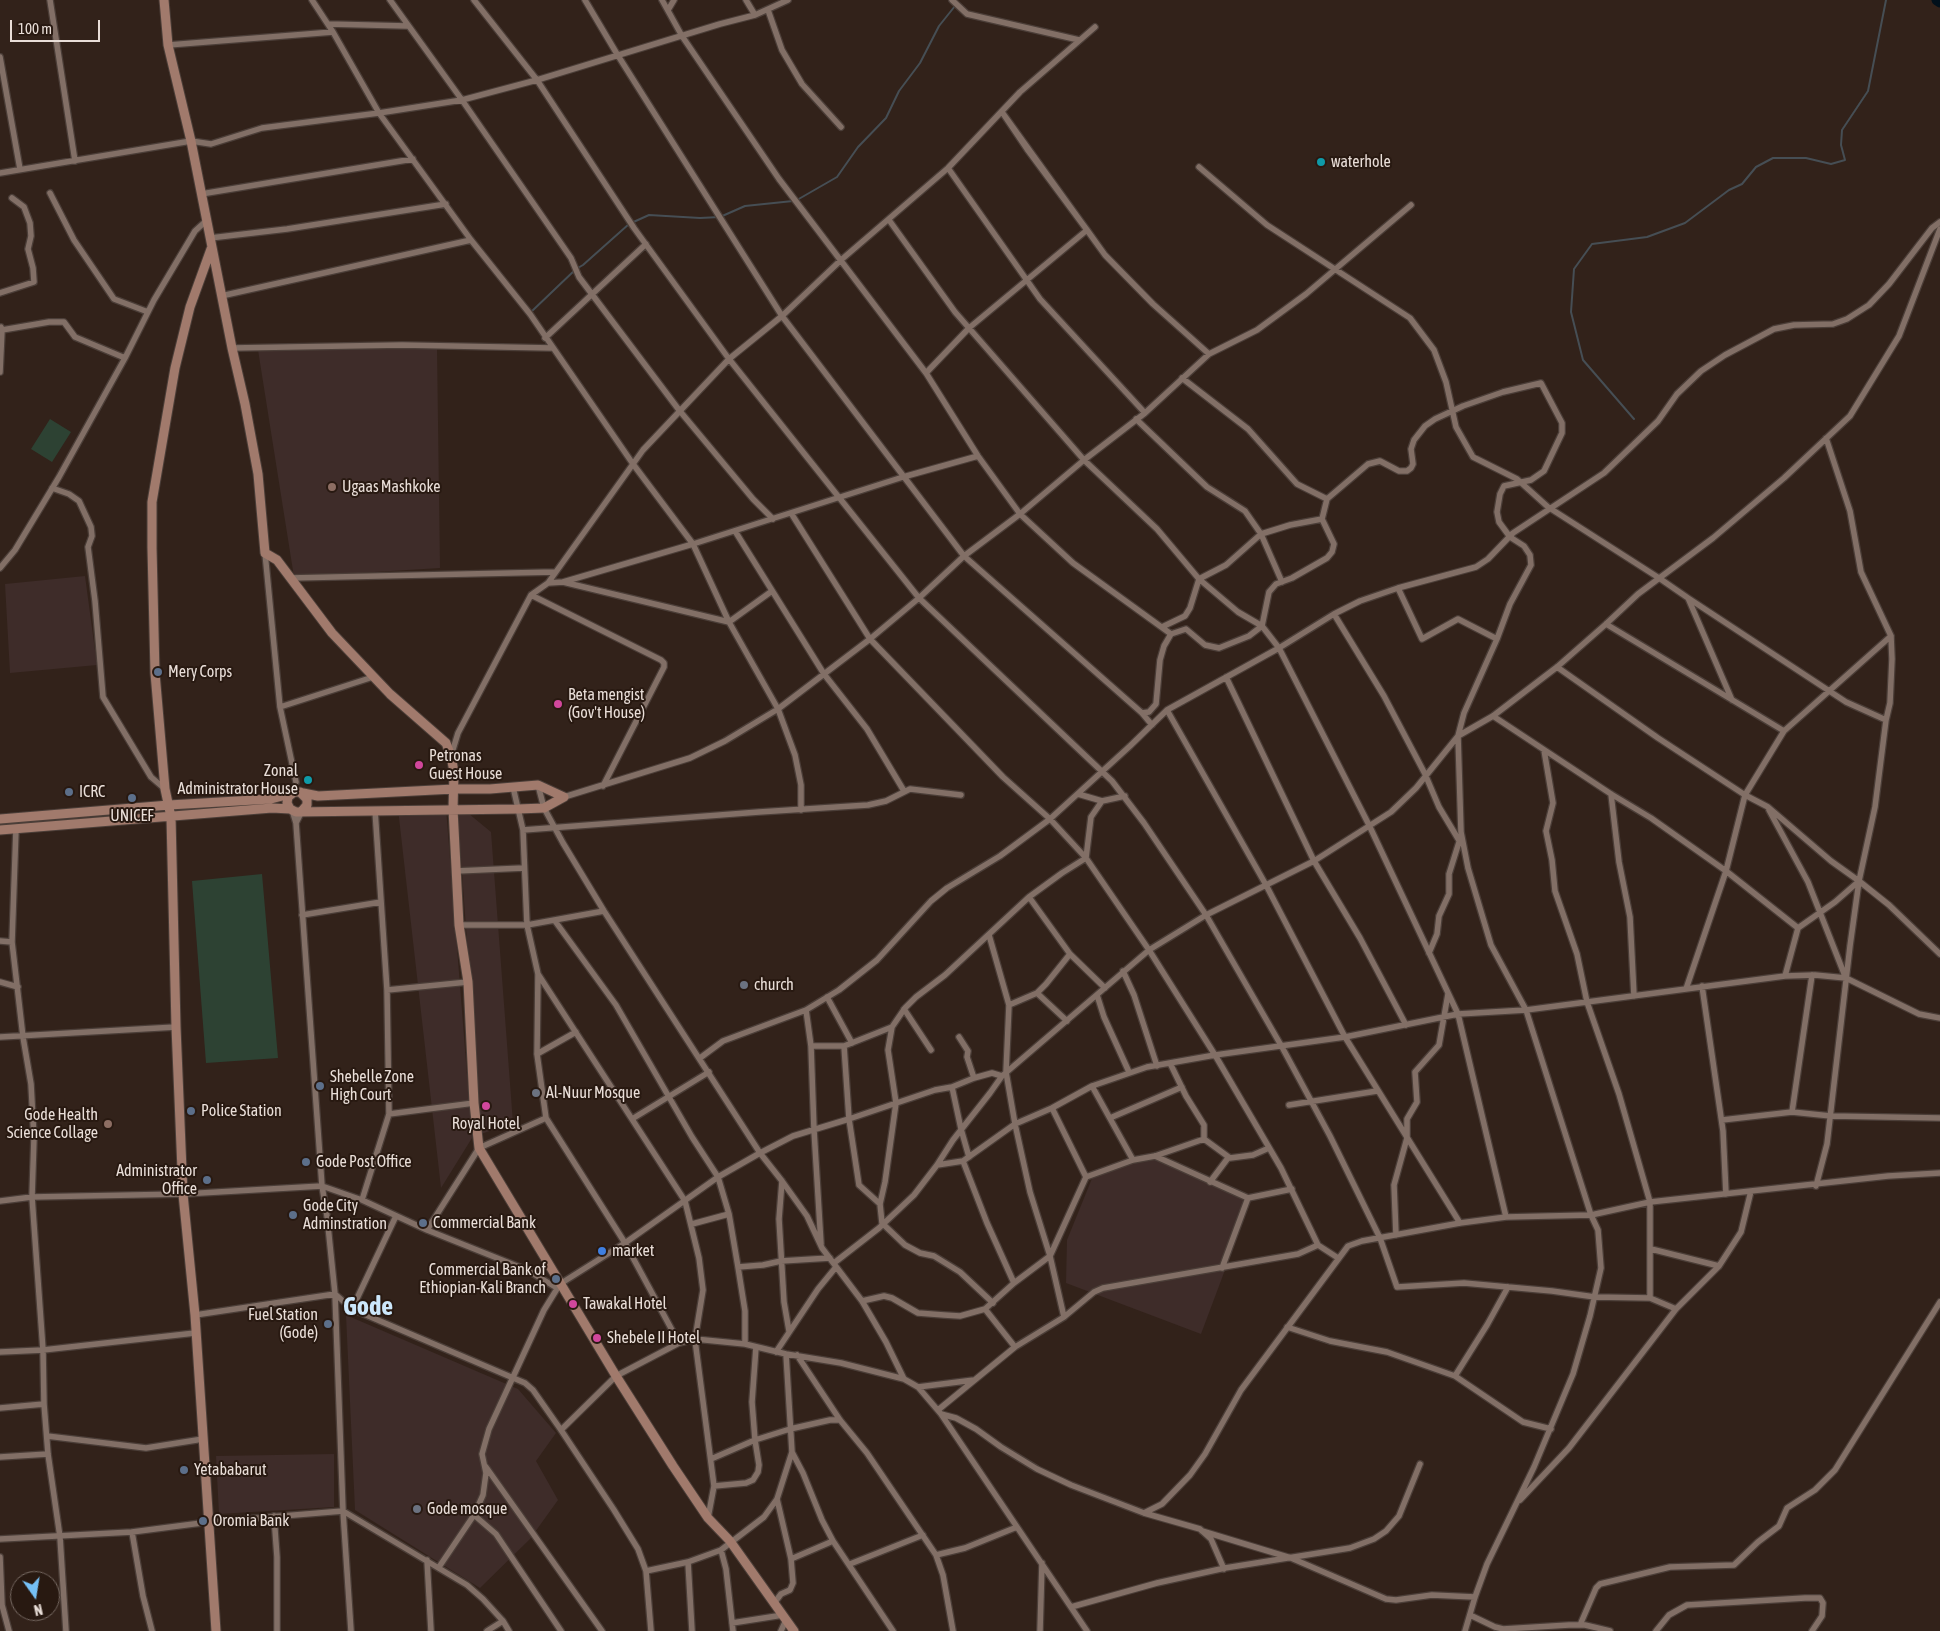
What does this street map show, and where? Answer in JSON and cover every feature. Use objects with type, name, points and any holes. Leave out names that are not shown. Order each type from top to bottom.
[{"type":"street","points":[[50,0],[75,161]]},
{"type":"street","points":[[164,0],[168,45],[191,141],[221,296],[246,404],[258,474],[280,707],[297,793],[307,802],[305,808],[296,810]]},
{"type":"street","points":[[312,0],[380,113],[413,160],[471,240],[530,314],[633,464],[694,544],[729,622],[778,708],[795,755],[801,785],[801,810]]},
{"type":"street","points":[[390,0],[462,100],[571,258],[579,277],[591,294],[679,410],[772,520]]},
{"type":"street","points":[[474,0],[537,80],[646,244],[729,359],[919,598],[1112,781],[1125,796],[1206,915],[1282,1047],[1380,1238],[1397,1287],[1464,1282],[1595,1297],[1650,1298],[1676,1309]]},
{"type":"street","points":[[585,0],[782,316],[964,556],[1142,713],[1152,725]]},
{"type":"street","points":[[662,0],[682,36],[779,179],[926,373],[978,456],[1020,514],[1073,563],[1172,634]]},
{"type":"street","points":[[668,10],[674,0]]},
{"type":"street","points":[[746,0],[755,15]]},
{"type":"street","points":[[0,173],[191,141],[211,144],[262,128],[380,113],[462,100],[537,80],[617,54],[755,15],[788,0]]},
{"type":"street","points":[[952,0],[967,14],[1079,40]]},
{"type":"street","points":[[768,10],[782,50],[802,84],[841,127]]},
{"type":"street","points":[[328,24],[407,26]]},
{"type":"street","points":[[451,756],[458,733],[531,596],[548,583],[633,464],[679,410],[729,359],[782,316],[841,260],[948,168],[1020,92],[1095,28]]},
{"type":"street","points":[[168,45],[333,32]]},
{"type":"street","points":[[0,57],[20,169]]},
{"type":"street","points":[[1002,112],[1027,149],[1106,255],[1153,304],[1209,354]]},
{"type":"street","points":[[201,194],[413,160]]},
{"type":"street","points":[[948,168],[1040,299],[1145,413]]},
{"type":"street","points":[[1199,168],[1267,225],[1336,268],[1410,318],[1434,350],[1446,382],[1456,426],[1473,457],[1520,482],[1551,509],[1846,702],[1886,720]]},
{"type":"street","points":[[50,192],[74,240],[114,299],[148,312]]},
{"type":"street","points":[[0,293],[34,282],[33,268],[28,249],[31,236],[30,223],[24,207],[12,198]]},
{"type":"street","points":[[211,243],[446,204]]},
{"type":"street","points":[[0,830],[170,818],[272,808],[296,810],[375,810],[544,808],[564,798],[690,758],[726,741],[778,708],[870,639],[919,598],[964,556],[1020,514],[1084,460],[1145,413],[1209,354],[1257,330],[1306,294],[1411,205]]},
{"type":"street","points":[[889,220],[955,312],[1084,460],[1157,530],[1200,579],[1238,612],[1262,626],[1279,648],[1369,825],[1458,1014],[1506,1217]]},
{"type":"street","points":[[0,568],[16,550],[125,358],[154,300],[195,231],[206,221]]},
{"type":"street","points":[[700,1058],[723,1041],[806,1010],[840,990],[877,960],[931,901],[947,888],[1000,856],[1050,819],[1167,710],[1360,601],[1398,588],[1476,567],[1488,559],[1510,537],[1604,472],[1658,421],[1677,394],[1701,371],[1755,337],[1774,329],[1794,325],[1833,324],[1847,320],[1868,305],[1889,284],[1932,228],[1940,222]]},
{"type":"street","points":[[776,1352],[834,1263],[879,1228],[882,1223],[914,1195],[937,1166],[948,1146],[1004,1074],[1106,988],[1122,971],[1149,950],[1206,915],[1314,861],[1391,812],[1416,788],[1458,736],[1493,716],[1557,667],[1638,594],[1713,538],[1784,478],[1850,416],[1898,336],[1940,229]]},
{"type":"street","points":[[926,373],[969,328],[1087,230]]},
{"type":"street","points":[[221,296],[471,240]]},
{"type":"street","points":[[211,243],[190,308],[175,368],[152,502],[156,674],[165,789],[170,818],[183,1194],[195,1315],[216,1631]]},
{"type":"street","points":[[545,338],[646,244]]},
{"type":"street","points":[[0,372],[1,328],[49,322],[64,322],[75,337],[125,358]]},
{"type":"street","points":[[232,348],[402,344],[552,348]]},
{"type":"street","points":[[1182,378],[1248,429],[1297,484],[1327,499]]},
{"type":"street","points":[[1142,713],[1149,712],[1156,704],[1160,660],[1164,646],[1172,634],[1186,629],[1205,645],[1219,648],[1249,636],[1262,626],[1269,592],[1276,584],[1292,578],[1328,558],[1334,544],[1322,519],[1327,499],[1368,464],[1373,462],[1385,463],[1399,471],[1407,471],[1413,464],[1411,449],[1419,432],[1435,419],[1452,410],[1504,392],[1541,383],[1562,423],[1562,433],[1544,472],[1531,480],[1504,486],[1500,494],[1497,512],[1499,522],[1510,537],[1524,546],[1530,555],[1531,565],[1510,604],[1497,639],[1464,713],[1458,736],[1460,842],[1450,874],[1449,894],[1439,916],[1437,934],[1429,953]]},
{"type":"street","points":[[1136,419],[1207,487],[1245,511],[1261,534],[1282,582]]},
{"type":"street","points":[[1816,1186],[1827,1144],[1859,881],[1875,807],[1890,702],[1891,636],[1861,572],[1850,511],[1826,438]]},
{"type":"street","points":[[548,583],[563,582],[694,544],[903,477],[978,456]]},
{"type":"street","points":[[52,488],[70,494],[79,501],[91,527],[92,536],[88,548],[95,601],[103,697],[151,777],[165,789]]},
{"type":"street","points":[[791,514],[870,639],[1003,777],[1050,819],[1086,858],[1149,950],[1215,1055],[1270,1148],[1292,1189],[1318,1245],[1338,1258]]},
{"type":"street","points":[[1162,627],[1185,616],[1190,608],[1200,579],[1226,565],[1261,534],[1290,525],[1322,519]]},
{"type":"street","points":[[734,531],[824,674],[867,729],[904,791]]},
{"type":"street","points":[[265,553],[277,560],[332,633],[390,694],[446,744],[451,756],[454,789],[453,809],[459,925],[468,982],[474,1103],[479,1148],[559,1286],[708,1518],[730,1541],[794,1631]]},
{"type":"street","points":[[290,578],[555,572]]},
{"type":"street","points":[[563,582],[729,622],[772,592]]},
{"type":"street","points":[[1398,588],[1422,638],[1458,619],[1497,639]]},
{"type":"street","points":[[531,596],[664,663],[664,667],[603,786]]},
{"type":"street","points":[[1688,598],[1732,700]]},
{"type":"street","points":[[1334,614],[1384,696],[1426,774],[1438,807],[1460,842]]},
{"type":"street","points":[[1606,624],[1784,731]]},
{"type":"street","points":[[1686,989],[1726,872],[1745,795],[1784,731],[1891,636]]},
{"type":"street","points":[[1557,667],[1658,738],[1745,795],[1768,807],[1831,861],[1889,905],[1940,954]]},
{"type":"street","points":[[280,707],[373,676]]},
{"type":"street","points":[[1226,677],[1314,861],[1360,938],[1406,1025]]},
{"type":"street","points":[[1167,710],[1266,885],[1345,1037],[1460,1223]]},
{"type":"street","points":[[1493,716],[1611,794],[1652,818],[1798,928]]},
{"type":"street","points":[[1544,750],[1553,803],[1546,831],[1556,891],[1577,954],[1587,1002],[1619,1094],[1650,1202],[1650,1298]]},
{"type":"street","points":[[0,819],[169,805],[271,799],[297,793],[318,796],[538,785],[564,798]]},
{"type":"street","points":[[538,785],[544,808],[604,912],[760,1153],[806,1216],[822,1248],[862,1301],[886,1342],[904,1379]]},
{"type":"street","points":[[513,787],[523,830],[527,925],[538,974],[537,1054],[546,1118],[625,1243],[679,1343]]},
{"type":"street","points":[[523,830],[868,805],[886,801],[910,789],[961,795]]},
{"type":"street","points":[[296,810],[287,803],[297,793]]},
{"type":"street","points":[[1078,794],[1102,800],[1125,796]]},
{"type":"street","points":[[1611,794],[1619,862],[1630,917],[1634,996]]},
{"type":"street","points":[[1086,858],[1091,817],[1102,800]]},
{"type":"street","points":[[1768,807],[1808,882],[1846,978]]},
{"type":"street","points":[[123,809],[124,821]]},
{"type":"street","points":[[296,810],[322,1186],[335,1294],[343,1511],[351,1631]]},
{"type":"street","points":[[362,1200],[389,1114],[387,990],[375,810]]},
{"type":"street","points":[[39,816],[39,827]]},
{"type":"street","points":[[16,829],[12,942],[33,1109],[32,1197],[43,1350],[44,1404],[48,1454],[60,1537],[66,1631]]},
{"type":"street","points":[[1461,832],[1468,868],[1491,945],[1526,1010],[1591,1215],[1598,1230],[1601,1268],[1595,1297],[1573,1374],[1551,1429],[1488,1564],[1475,1597],[1465,1631]]},
{"type":"street","points":[[993,1303],[960,1272],[934,1256],[920,1253],[905,1245],[882,1223],[880,1204],[896,1103],[888,1050],[892,1027],[904,1008],[1030,897],[1086,858]]},
{"type":"street","points":[[456,871],[524,868]]},
{"type":"street","points":[[1786,976],[1798,928],[1820,913],[1859,881]]},
{"type":"street","points":[[1030,897],[1070,954],[1106,988]]},
{"type":"street","points":[[302,915],[381,902]]},
{"type":"street","points":[[459,925],[527,925],[604,912]]},
{"type":"street","points":[[555,921],[616,1006],[668,1097],[718,1177],[729,1214],[738,1267],[745,1311],[745,1344]]},
{"type":"street","points":[[989,935],[1009,1005],[1004,1074],[1030,1192],[1050,1256],[1064,1317]]},
{"type":"street","points":[[0,941],[12,942]]},
{"type":"street","points":[[1009,1005],[1037,993],[1070,954]]},
{"type":"street","points":[[1122,971],[1134,994],[1157,1066]]},
{"type":"street","points":[[538,974],[685,1201],[699,1258],[703,1290],[695,1340],[714,1486],[708,1518]]},
{"type":"street","points":[[1792,1112],[1812,975]]},
{"type":"street","points":[[937,1166],[963,1161],[1015,1124],[1052,1108],[1092,1086],[1129,1072],[1170,1062],[1345,1037],[1458,1014],[1526,1010],[1702,986],[1786,976],[1812,975],[1846,978],[1919,1014],[1940,1018]]},
{"type":"street","points":[[0,982],[18,987]]},
{"type":"street","points":[[387,990],[468,982]]},
{"type":"street","points":[[1702,986],[1722,1120],[1726,1194]]},
{"type":"street","points":[[1037,993],[1067,1021]]},
{"type":"street","points":[[1396,1235],[1394,1185],[1407,1138],[1406,1119],[1417,1102],[1415,1072],[1439,1045],[1448,994]]},
{"type":"street","points":[[1097,995],[1104,1017],[1129,1072]]},
{"type":"street","points":[[827,997],[852,1044]]},
{"type":"street","points":[[904,1008],[931,1050]]},
{"type":"street","points":[[806,1010],[812,1046],[814,1130],[822,1248]]},
{"type":"street","points":[[0,1037],[176,1027]]},
{"type":"street","points":[[812,1046],[844,1046],[892,1027]]},
{"type":"street","points":[[537,1054],[576,1032]]},
{"type":"street","points":[[959,1037],[968,1052],[967,1057],[974,1078]]},
{"type":"street","points":[[844,1046],[849,1120],[859,1185],[880,1204]]},
{"type":"street","points":[[1170,1062],[1204,1125],[1204,1138]]},
{"type":"street","points":[[632,1119],[709,1072]]},
{"type":"street","points":[[439,1567],[474,1515],[483,1495],[485,1465],[482,1454],[489,1429],[544,1310],[559,1286],[625,1243],[718,1177],[793,1136],[849,1120],[935,1090],[952,1087],[974,1078],[992,1073],[1004,1074]]},
{"type":"street","points":[[1092,1086],[1133,1160]]},
{"type":"street","points":[[952,1087],[969,1158]]},
{"type":"street","points":[[1110,1118],[1182,1087]]},
{"type":"street","points":[[1290,1105],[1377,1091]]},
{"type":"street","points":[[389,1114],[474,1103]]},
{"type":"street","points":[[1052,1108],[1086,1177]]},
{"type":"street","points":[[1722,1120],[1792,1112],[1831,1116],[1940,1118]]},
{"type":"street","points":[[427,1230],[479,1148],[546,1118]]},
{"type":"street","points":[[1204,1138],[1228,1158]]},
{"type":"street","points":[[862,1301],[884,1296],[892,1298],[918,1313],[944,1315],[960,1316],[986,1309],[1014,1283],[1050,1256],[1086,1177],[1133,1160],[1155,1156],[1204,1138]]},
{"type":"street","points":[[1210,1182],[1228,1158],[1253,1155],[1270,1148]]},
{"type":"street","points":[[1155,1156],[1248,1198],[1292,1189]]},
{"type":"street","points":[[963,1161],[987,1223],[1014,1283]]},
{"type":"street","points":[[1144,1513],[1168,1499],[1190,1475],[1205,1454],[1241,1390],[1348,1246],[1460,1223],[1506,1217],[1591,1215],[1650,1202],[1816,1186],[1888,1176],[1940,1173]]},
{"type":"street","points":[[782,1181],[779,1219],[784,1302],[789,1331]]},
{"type":"street","points":[[0,1201],[32,1197],[183,1194],[322,1186],[362,1200],[427,1230],[527,1270],[559,1286]]},
{"type":"street","points":[[1515,1504],[1569,1448],[1676,1309],[1719,1266],[1741,1232],[1752,1191]]},
{"type":"street","points":[[1222,1268],[1248,1198]]},
{"type":"street","points":[[692,1224],[729,1214]]},
{"type":"street","points":[[352,1308],[396,1216]]},
{"type":"street","points":[[939,1412],[974,1380],[1015,1347],[1064,1317],[1094,1292],[1103,1288],[1298,1254],[1318,1245]]},
{"type":"street","points":[[1651,1249],[1719,1266]]},
{"type":"street","points":[[738,1267],[781,1261],[834,1263]]},
{"type":"street","points":[[1455,1376],[1488,1325],[1508,1286]]},
{"type":"street","points":[[195,1315],[335,1294],[352,1308],[525,1383],[533,1390],[561,1430],[638,1549],[646,1571],[651,1631]]},
{"type":"street","points":[[1580,1625],[1596,1588],[1600,1584],[1670,1567],[1734,1565],[1778,1526],[1787,1508],[1815,1490],[1835,1470],[1940,1302]]},
{"type":"street","points":[[986,1309],[1015,1347]]},
{"type":"street","points":[[1287,1327],[1330,1341],[1387,1352],[1455,1376],[1522,1422],[1551,1429]]},
{"type":"street","points":[[0,1352],[43,1350],[195,1333]]},
{"type":"street","points":[[561,1430],[616,1376],[679,1343],[695,1340],[745,1344],[786,1354],[841,1363],[904,1379],[918,1386],[939,1412],[1087,1631]]},
{"type":"street","points":[[714,1486],[746,1484],[753,1480],[758,1472],[759,1465],[752,1402],[756,1347]]},
{"type":"street","points":[[646,1571],[688,1562],[721,1550],[730,1541],[764,1517],[777,1499],[792,1452],[786,1354]]},
{"type":"street","points":[[796,1355],[840,1420],[867,1453],[936,1555],[943,1575],[953,1631]]},
{"type":"street","points":[[918,1386],[974,1380]]},
{"type":"street","points":[[0,1408],[44,1404]]},
{"type":"street","points":[[939,1412],[956,1418],[976,1429],[1037,1469],[1071,1485],[1144,1513],[1291,1558],[1386,1599],[1396,1600],[1432,1596],[1475,1597]]},
{"type":"street","points":[[711,1459],[755,1440],[790,1429],[830,1420],[840,1420]]},
{"type":"street","points":[[47,1436],[146,1448],[203,1439]]},
{"type":"street","points":[[792,1452],[833,1541],[893,1631]]},
{"type":"street","points":[[0,1457],[48,1454]]},
{"type":"street","points":[[1071,1606],[1117,1593],[1224,1569],[1350,1548],[1374,1539],[1386,1531],[1399,1516],[1420,1464]]},
{"type":"street","points":[[485,1465],[602,1631]]},
{"type":"street","points":[[775,1602],[781,1594],[790,1590],[794,1583],[791,1559],[777,1499]]},
{"type":"street","points":[[0,1539],[132,1532],[209,1522],[343,1511],[467,1585],[483,1599],[503,1621],[509,1631]]},
{"type":"street","points":[[474,1515],[496,1534],[561,1631]]},
{"type":"street","points":[[274,1516],[277,1557],[278,1631]]},
{"type":"street","points":[[936,1555],[965,1548],[1017,1526]]},
{"type":"street","points":[[1202,1531],[1211,1539],[1224,1569]]},
{"type":"street","points":[[132,1532],[152,1631]]},
{"type":"street","points":[[850,1564],[924,1535]]},
{"type":"street","points":[[791,1559],[833,1541]]},
{"type":"street","points":[[721,1550],[726,1569],[733,1631]]},
{"type":"street","points":[[0,1557],[1,1604],[9,1631]]},
{"type":"street","points":[[427,1560],[431,1631]]},
{"type":"street","points":[[688,1562],[692,1631]]},
{"type":"street","points":[[1040,1631],[1042,1563]]},
{"type":"street","points":[[1656,1631],[1669,1615],[1687,1605],[1820,1598],[1823,1603],[1822,1616],[1812,1631]]},
{"type":"street","points":[[1470,1615],[1494,1627],[1503,1629],[1580,1625],[1610,1631]]},
{"type":"street","points":[[732,1623],[784,1618]]},
{"type":"street","points":[[781,1631],[784,1618]]},
{"type":"street","points":[[487,1631],[503,1621]]},
{"type":"shaded area","points":[[437,348],[440,568],[294,577],[258,350]]},
{"type":"shaded area","points":[[85,576],[97,665],[10,673],[5,584]]},
{"type":"shaded area","points":[[457,804],[491,832],[513,1123],[481,1134]]},
{"type":"shaded area","points":[[446,808],[472,1138],[441,1188],[398,809]]},
{"type":"shaded area","points":[[1153,1156],[1245,1194],[1249,1206],[1201,1334],[1066,1283],[1067,1240],[1093,1176]]},
{"type":"shaded area","points":[[346,1315],[518,1389],[556,1433],[536,1461],[558,1500],[530,1539],[480,1588],[355,1510]]},
{"type":"shaded area","points":[[334,1454],[334,1507],[219,1514],[216,1456]]},
{"type":"green space","points":[[50,419],[71,432],[52,462],[31,449]]},
{"type":"green space","points":[[262,874],[278,1058],[206,1063],[192,881]]},
{"type":"waterway","points":[[1634,419],[1583,360],[1571,312],[1574,269],[1592,244],[1647,237],[1685,223],[1729,190],[1742,184],[1756,167],[1773,158],[1806,158],[1831,164],[1845,160],[1841,145],[1842,130],[1868,91],[1886,0]]},
{"type":"waterway","points":[[797,200],[837,177],[858,147],[886,118],[899,91],[920,63],[939,26],[955,6]]},
{"type":"waterway","points":[[531,312],[576,269],[629,224],[649,215],[700,218],[720,217],[745,206],[793,201]]},
{"type":"place","name":"waterhole","points":[[1321,162]]},
{"type":"place","name":"Ugaas Mashkoke","points":[[332,487]]},
{"type":"place","name":"Mery Corps","points":[[158,672]]},
{"type":"place","name":"Beta mengist (Gov't House)","points":[[558,704]]},
{"type":"place","name":"Petronas Guest House","points":[[419,765]]},
{"type":"place","name":"Zonal Administrator House","points":[[308,780]]},
{"type":"place","name":"ICRC","points":[[69,792]]},
{"type":"place","name":"UNICEF","points":[[132,798]]},
{"type":"place","name":"church","points":[[744,985]]},
{"type":"place","name":"Shebelle Zone High Court","points":[[320,1086]]},
{"type":"place","name":"Al-Nuur Mosque","points":[[536,1093]]},
{"type":"place","name":"Royal Hotel","points":[[486,1106]]},
{"type":"place","name":"Police Station","points":[[191,1111]]},
{"type":"place","name":"Gode Health Science Collage","points":[[108,1124]]},
{"type":"place","name":"Gode Post Office","points":[[306,1162]]},
{"type":"place","name":"Administrator Office","points":[[207,1180]]},
{"type":"place","name":"Gode City Adminstration","points":[[293,1215]]},
{"type":"place","name":"Commercial Bank","points":[[423,1223]]},
{"type":"place","name":"market","points":[[602,1251]]},
{"type":"place","name":"Commercial Bank of Ethiopian-Kali Branch","points":[[556,1279]]},
{"type":"place","name":"Tawakal Hotel","points":[[573,1304]]},
{"type":"place","name":"Fuel Station (Gode)","points":[[328,1324]]},
{"type":"place","name":"Shebele II Hotel","points":[[597,1338]]},
{"type":"place","name":"Yetababarut","points":[[184,1470]]},
{"type":"place","name":"Gode mosque","points":[[417,1509]]},
{"type":"place","name":"Oromia Bank","points":[[203,1521]]},
{"type":"district","name":"Gode","points":[[368,1307]]}]
